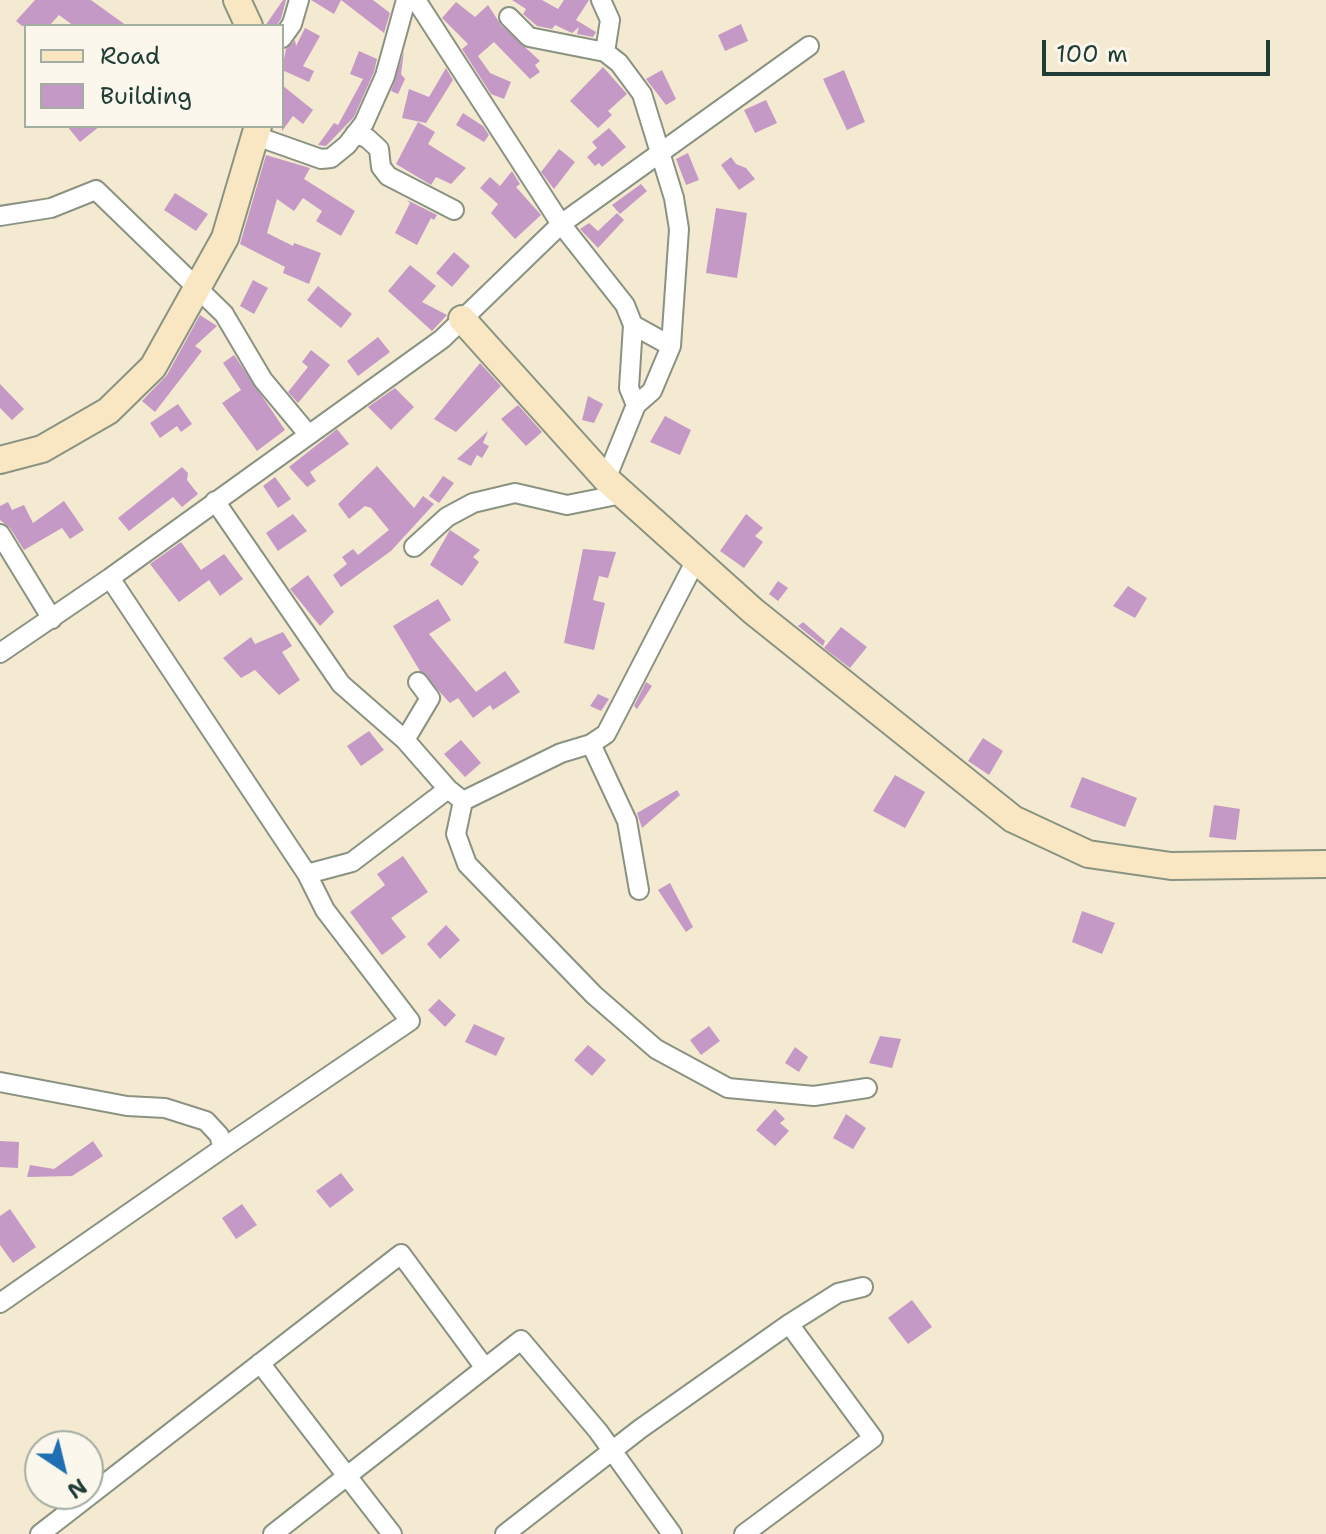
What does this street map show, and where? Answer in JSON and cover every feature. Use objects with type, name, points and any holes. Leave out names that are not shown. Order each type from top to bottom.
[{"type":"street","points":[[237,0],[248,24]]},
{"type":"street","points":[[284,35],[292,24],[299,0]]},
{"type":"street","points":[[0,460],[42,449],[108,411],[153,367],[225,238],[257,131],[327,159],[364,123],[385,76],[406,0]]},
{"type":"street","points":[[416,0],[561,224],[625,305],[633,325],[629,388],[636,405]]},
{"type":"street","points":[[601,0],[610,20],[605,52]]},
{"type":"street","points":[[509,17],[529,37],[605,52],[619,63],[642,94],[661,152],[679,229],[671,346],[652,391],[636,405],[614,486]]},
{"type":"street","points":[[0,653],[110,578],[442,339],[561,224],[809,46]]},
{"type":"street","points":[[355,134],[367,138],[379,149],[381,167],[388,176],[454,210]]},
{"type":"street","points":[[0,216],[51,208],[96,190],[224,314],[263,380],[308,434]]},
{"type":"street","points":[[462,319],[614,486],[753,611],[1013,819],[1088,854],[1115,858],[1171,866],[1326,864]]},
{"type":"street","points":[[633,325],[671,346]]},
{"type":"street","points":[[414,547],[447,517],[473,503],[515,493],[567,505],[614,486]]},
{"type":"street","points":[[215,501],[341,684],[405,740],[448,789],[463,801]]},
{"type":"street","points":[[0,534],[52,619]]},
{"type":"street","points":[[463,801],[561,753],[591,744],[606,734],[696,560]]},
{"type":"street","points":[[0,1303],[410,1021],[325,910],[307,874],[110,578]]},
{"type":"street","points":[[405,740],[430,698],[418,682]]},
{"type":"street","points":[[591,744],[627,821],[639,890]]},
{"type":"street","points":[[307,874],[352,862],[448,789]]},
{"type":"street","points":[[463,801],[456,834],[467,864],[594,995],[656,1049],[728,1088],[814,1096],[867,1088]]},
{"type":"street","points":[[0,1082],[127,1106],[165,1108],[206,1121],[219,1135],[223,1148]]},
{"type":"street","points":[[40,1534],[401,1254],[485,1368]]},
{"type":"street","points":[[505,1534],[612,1451],[789,1324],[838,1293],[863,1287]]},
{"type":"street","points":[[744,1534],[873,1438],[789,1324]]},
{"type":"street","points":[[273,1534],[521,1340],[612,1451],[672,1534]]},
{"type":"street","points":[[260,1363],[392,1534]]},
{"type":"building","points":[[35,0],[91,0],[124,24],[71,24],[59,15],[51,24],[22,26],[16,21]]},
{"type":"building","points":[[283,0],[286,0],[277,24],[266,24]]},
{"type":"building","points":[[311,0],[341,0],[334,14]]},
{"type":"building","points":[[341,0],[373,0],[390,13],[384,33]]},
{"type":"building","points":[[512,0],[542,0],[558,9],[564,0],[589,0],[576,20],[596,32],[593,37],[577,34],[579,27],[572,33],[555,25],[552,29],[537,26],[523,14],[526,9]]},
{"type":"building","points":[[456,2],[475,17],[488,5],[501,25],[540,61],[535,65],[540,72],[530,79],[494,42],[478,56],[490,73],[511,82],[504,99],[491,94],[462,49],[468,44],[442,18]]},
{"type":"building","points":[[741,24],[748,41],[725,51],[718,35]]},
{"type":"building","points":[[305,28],[320,36],[303,66],[314,71],[309,82],[284,71],[286,49],[295,40],[296,46]]},
{"type":"building","points":[[359,51],[377,59],[374,72],[354,117],[326,146],[318,145],[334,123],[338,125],[363,79],[350,74]]},
{"type":"building","points":[[404,51],[401,74],[405,79],[398,94],[391,91]]},
{"type":"building","points":[[603,67],[627,94],[608,111],[612,115],[598,128],[570,101]]},
{"type":"building","points":[[446,68],[453,80],[426,123],[402,118],[409,89],[429,97]]},
{"type":"building","points":[[662,70],[676,99],[666,105],[646,79]]},
{"type":"building","points":[[844,70],[865,122],[847,130],[823,79]]},
{"type":"building","points":[[284,87],[313,110],[303,124],[293,116],[282,131]]},
{"type":"building","points":[[766,100],[777,123],[755,133],[744,110]]},
{"type":"building","points":[[463,113],[483,126],[489,135],[484,142],[456,125]]},
{"type":"building","points":[[418,122],[435,132],[428,144],[466,168],[451,184],[436,177],[431,185],[396,164]]},
{"type":"building","points":[[69,128],[98,128],[80,142]]},
{"type":"building","points":[[609,128],[626,147],[602,167],[599,163],[595,166],[587,157],[597,148],[592,142]]},
{"type":"building","points":[[559,149],[575,162],[554,189],[541,172]]},
{"type":"building","points":[[688,153],[699,180],[686,185],[676,159]]},
{"type":"building","points":[[266,155],[310,168],[304,179],[355,211],[341,236],[316,221],[322,211],[303,198],[294,211],[277,199],[267,233],[293,246],[294,243],[321,253],[309,284],[283,273],[285,267],[240,244]]},
{"type":"building","points":[[731,157],[755,179],[739,190],[721,165]]},
{"type":"building","points":[[512,171],[520,184],[516,187],[541,215],[515,239],[491,213],[498,204],[480,188],[490,177],[500,186]]},
{"type":"building","points":[[641,184],[647,191],[620,214],[612,205]]},
{"type":"building","points":[[175,193],[208,214],[196,231],[164,210]]},
{"type":"building","points":[[407,200],[437,215],[434,220],[431,218],[417,245],[395,233],[410,203]]},
{"type":"building","points":[[716,208],[747,213],[737,278],[706,273]]},
{"type":"building","points":[[617,213],[624,220],[598,248],[580,229],[589,223],[598,231]]},
{"type":"building","points":[[454,252],[470,266],[452,287],[436,273]]},
{"type":"building","points":[[410,265],[436,286],[422,302],[447,315],[432,331],[388,291]]},
{"type":"building","points":[[253,280],[268,288],[254,314],[240,306]]},
{"type":"building","points":[[318,286],[352,314],[341,328],[307,300]]},
{"type":"building","points":[[200,315],[217,326],[195,346],[202,351],[155,412],[142,401],[167,375]]},
{"type":"building","points":[[378,337],[390,352],[358,376],[347,361]]},
{"type":"building","points":[[311,350],[330,365],[298,403],[288,392],[308,367],[302,362]]},
{"type":"building","points":[[234,355],[285,430],[257,451],[222,403],[241,390],[223,363]]},
{"type":"building","points":[[480,363],[501,386],[456,432],[434,419]]},
{"type":"building","points":[[0,384],[24,409],[12,420],[0,408]]},
{"type":"building","points":[[395,388],[414,407],[391,430],[368,407]]},
{"type":"building","points":[[588,396],[603,404],[594,423],[582,420]]},
{"type":"building","points":[[178,404],[192,424],[181,432],[177,426],[160,438],[150,423]]},
{"type":"building","points":[[518,405],[542,432],[526,446],[501,419]]},
{"type":"building","points":[[665,416],[691,430],[680,455],[650,442]]},
{"type":"building","points":[[337,429],[349,444],[310,472],[316,481],[307,487],[289,467]]},
{"type":"building","points":[[488,431],[483,443],[489,446],[482,458],[477,455],[471,466],[457,459]]},
{"type":"building","points":[[377,466],[414,508],[423,496],[434,504],[391,551],[341,587],[333,575],[347,564],[342,557],[353,549],[358,555],[389,530],[371,508],[365,506],[349,519],[338,504]]},
{"type":"building","points":[[182,467],[198,494],[182,507],[173,497],[129,531],[118,518]]},
{"type":"building","points":[[443,476],[454,483],[439,503],[429,496]]},
{"type":"building","points":[[275,477],[291,499],[278,508],[263,486]]},
{"type":"building","points":[[64,501],[84,530],[70,539],[62,528],[24,550],[10,528],[0,520],[0,506],[8,502],[12,510],[24,505],[33,523]]},
{"type":"building","points":[[293,514],[307,531],[278,551],[266,533]]},
{"type":"building","points":[[746,514],[763,528],[755,536],[763,542],[744,568],[720,551]]},
{"type":"building","points":[[450,530],[480,550],[473,557],[479,562],[462,586],[430,565]]},
{"type":"building","points":[[181,542],[201,570],[224,554],[243,579],[220,596],[209,580],[179,602],[150,564]]},
{"type":"building","points":[[583,549],[616,552],[608,578],[599,576],[593,600],[605,603],[594,650],[564,643]]},
{"type":"building","points":[[308,575],[334,612],[320,626],[290,589]]},
{"type":"building","points":[[778,581],[788,588],[778,601],[769,594]]},
{"type":"building","points":[[1128,586],[1147,598],[1135,618],[1113,606]]},
{"type":"building","points":[[438,599],[451,620],[429,634],[476,692],[505,671],[520,692],[493,710],[490,705],[473,718],[458,698],[450,703],[420,671],[393,626]]},
{"type":"building","points":[[803,622],[825,641],[823,646],[798,626]]},
{"type":"building","points":[[841,627],[867,647],[850,668],[824,648]]},
{"type":"building","points":[[283,632],[292,646],[282,652],[300,680],[279,695],[255,670],[241,678],[223,658],[251,637],[255,644]]},
{"type":"building","points":[[646,682],[652,686],[637,709],[634,706]]},
{"type":"building","points":[[598,694],[609,699],[601,711],[590,706]]},
{"type":"building","points":[[369,731],[384,750],[361,766],[347,746]]},
{"type":"building","points":[[983,738],[1003,751],[989,775],[968,761]]},
{"type":"building","points":[[461,740],[481,763],[465,777],[444,754]]},
{"type":"building","points":[[895,775],[925,792],[905,828],[873,811]]},
{"type":"building","points":[[1082,777],[1137,798],[1125,827],[1070,807]]},
{"type":"building","points":[[677,790],[680,795],[642,828],[637,813]]},
{"type":"building","points":[[1214,805],[1240,809],[1236,840],[1209,837]]},
{"type":"building","points":[[403,856],[428,892],[391,918],[406,937],[382,955],[350,912],[385,885],[377,874]]},
{"type":"building","points":[[670,883],[693,927],[686,932],[658,890]]},
{"type":"building","points":[[1082,911],[1115,923],[1102,954],[1072,942]]},
{"type":"building","points":[[446,925],[460,940],[440,959],[427,944]]},
{"type":"building","points":[[439,999],[456,1015],[445,1027],[428,1010]]},
{"type":"building","points":[[474,1024],[505,1038],[496,1056],[465,1042]]},
{"type":"building","points":[[709,1026],[720,1041],[701,1055],[690,1040]]},
{"type":"building","points":[[880,1036],[901,1039],[892,1068],[869,1063]]},
{"type":"building","points":[[588,1045],[606,1060],[592,1076],[574,1060]]},
{"type":"building","points":[[795,1047],[808,1057],[799,1072],[785,1063]]},
{"type":"building","points":[[775,1109],[785,1119],[780,1123],[789,1131],[775,1146],[756,1130]]},
{"type":"building","points":[[846,1114],[866,1128],[853,1149],[833,1138]]},
{"type":"building","points":[[0,1141],[19,1142],[18,1168],[0,1167]]},
{"type":"building","points":[[93,1141],[103,1156],[72,1176],[27,1177],[30,1165],[54,1169]]},
{"type":"building","points":[[341,1173],[354,1190],[330,1208],[316,1191]]},
{"type":"building","points":[[242,1204],[257,1225],[236,1239],[222,1218]]},
{"type":"building","points":[[10,1209],[36,1247],[13,1263],[0,1245],[0,1216]]},
{"type":"building","points":[[912,1300],[932,1327],[908,1344],[888,1318]]}]
